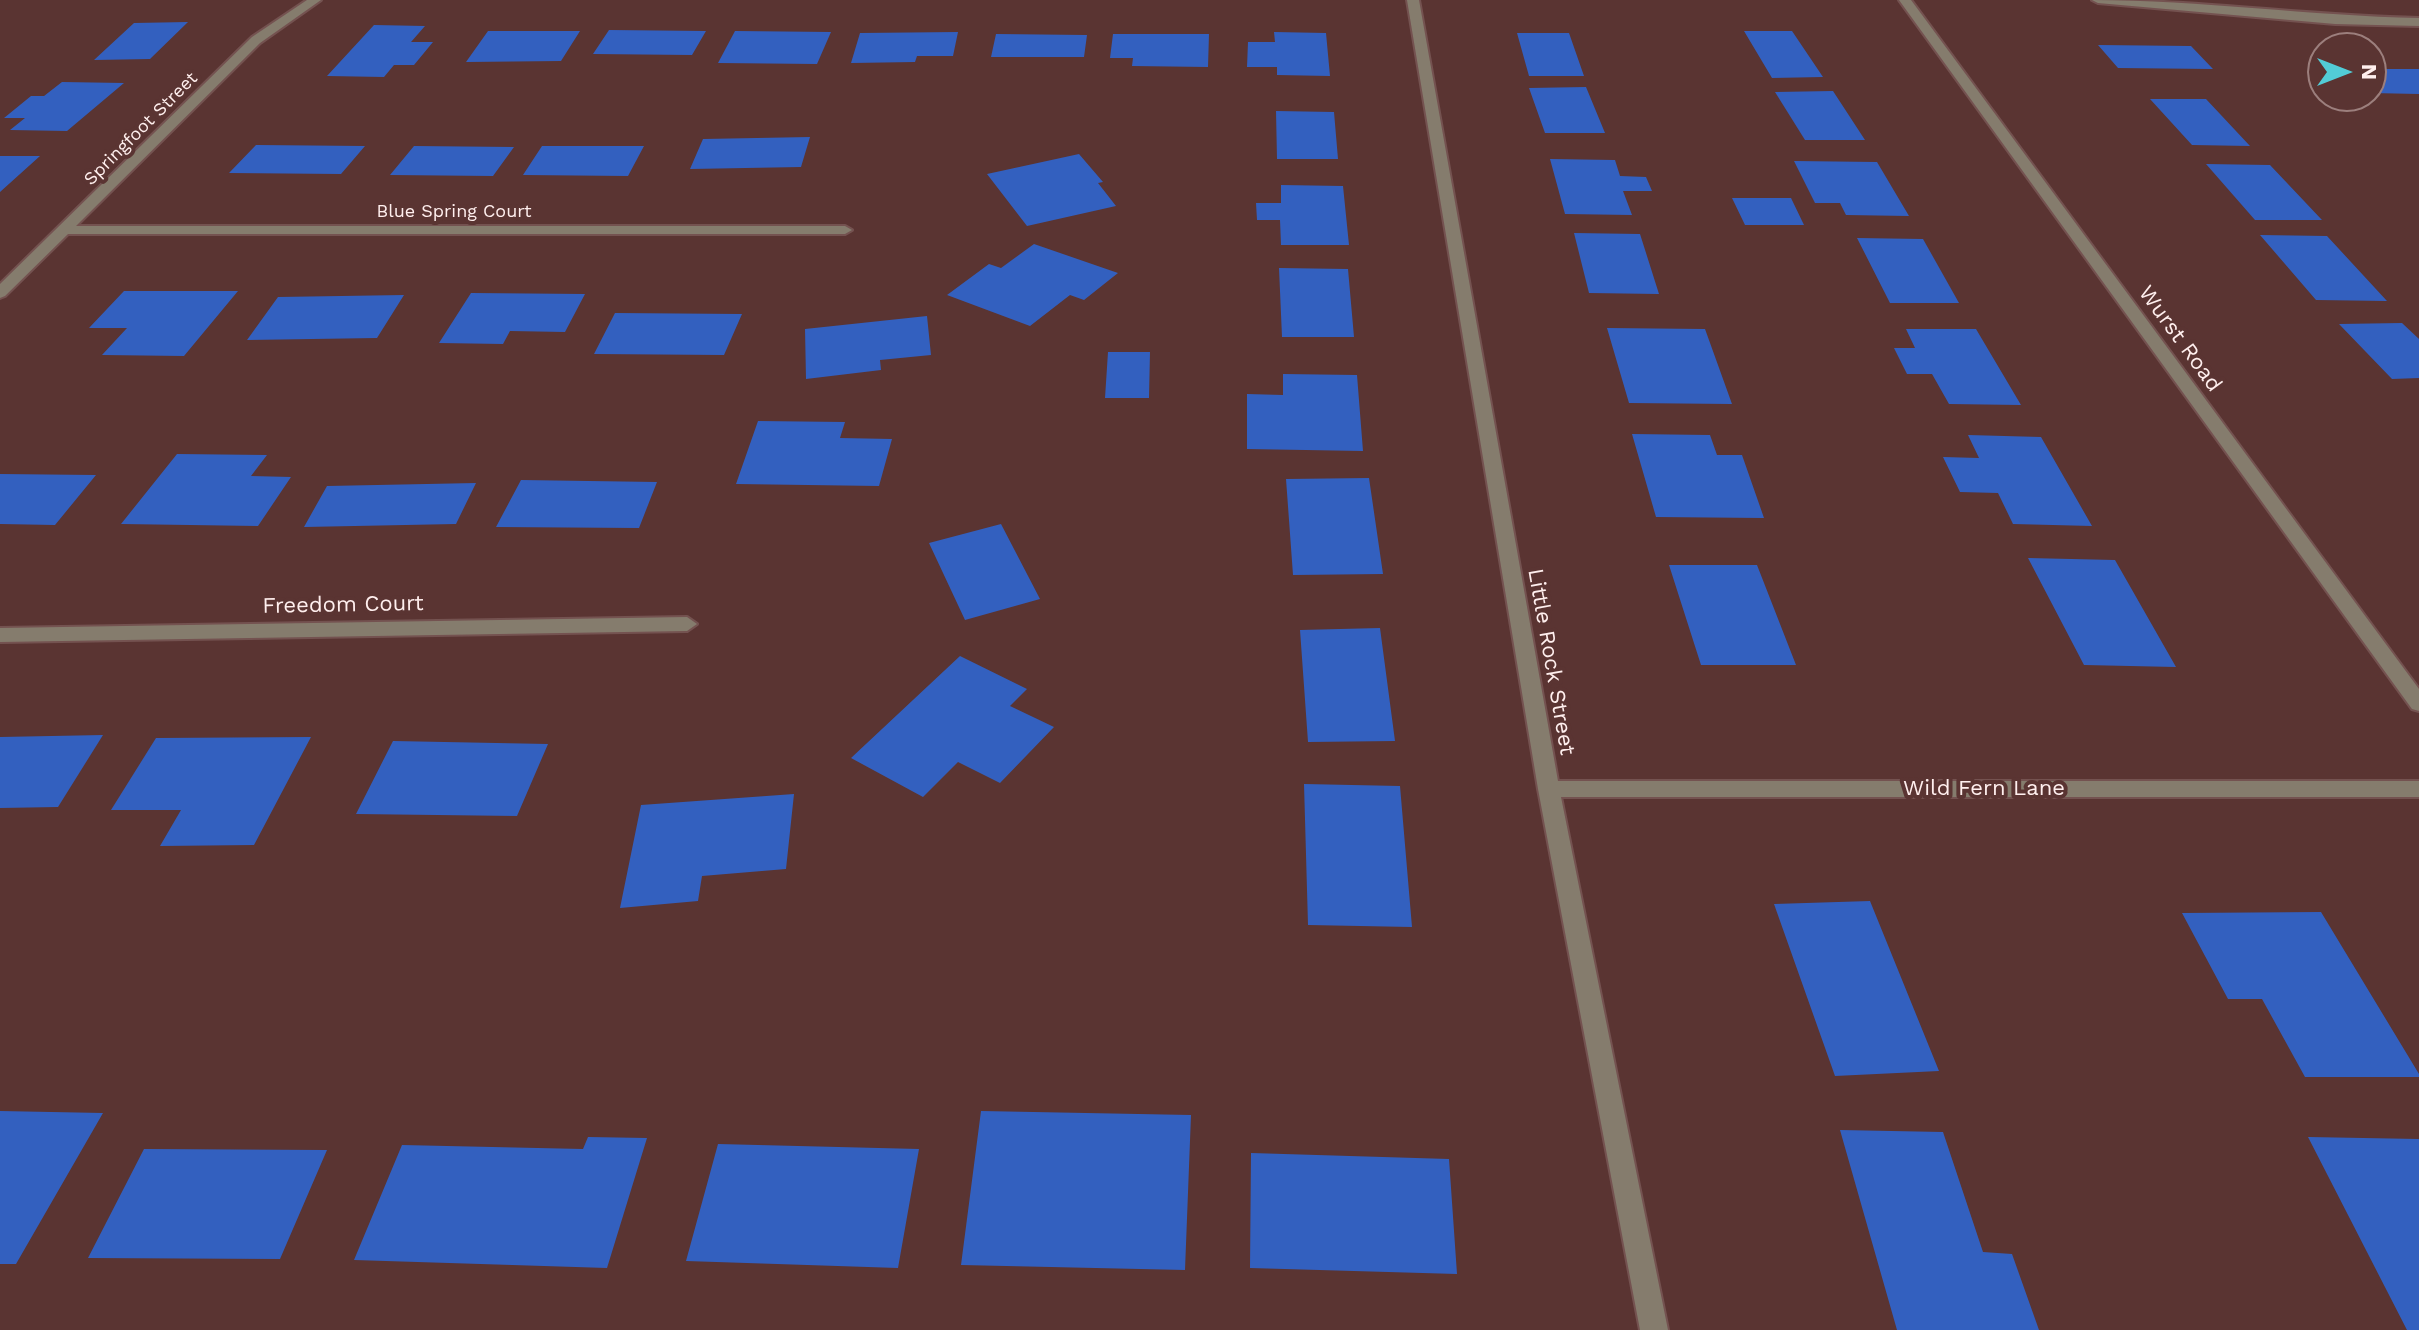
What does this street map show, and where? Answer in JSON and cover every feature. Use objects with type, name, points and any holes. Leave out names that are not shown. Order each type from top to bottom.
[{"type":"street","name":"Springfoot Street","points":[[0,293],[256,40],[315,0]]},
{"type":"street","name":"Little Rock Street","points":[[1413,0],[1549,789],[1654,1330]]},
{"type":"street","name":"Wurst Road","points":[[1905,0],[2419,704]]},
{"type":"street","points":[[2098,0],[2335,20],[2419,22]]},
{"type":"street","name":"Blue Spring Court","points":[[64,230],[845,230]]},
{"type":"street","name":"Freedom Court","points":[[0,635],[687,624]]},
{"type":"street","name":"Wild Fern Lane","points":[[1549,789],[2419,789]]},
{"type":"building","points":[[188,22],[150,59],[94,60],[134,23]]},
{"type":"building","points":[[374,25],[425,26],[411,42],[433,42],[414,65],[394,65],[384,77],[327,76]]},
{"type":"building","points":[[609,30],[706,31],[692,55],[593,54]]},
{"type":"building","points":[[488,31],[580,31],[561,61],[466,62]]},
{"type":"building","points":[[735,31],[831,32],[817,64],[718,63]]},
{"type":"building","points":[[1744,31],[1792,31],[1823,77],[1772,78]]},
{"type":"building","points":[[958,32],[953,56],[917,56],[915,62],[851,63],[860,33]]},
{"type":"building","points":[[1274,32],[1326,33],[1330,76],[1277,75],[1277,67],[1247,67],[1248,42],[1275,42]]},
{"type":"building","points":[[1517,33],[1569,33],[1584,76],[1529,76]]},
{"type":"building","points":[[996,34],[1087,35],[1084,57],[991,57]]},
{"type":"building","points":[[1113,34],[1209,34],[1208,67],[1132,66],[1133,58],[1110,58]]},
{"type":"building","points":[[2098,45],[2191,46],[2213,69],[2118,68]]},
{"type":"building","points":[[2387,69],[2419,69],[2419,94],[2387,93]]},
{"type":"building","points":[[62,82],[124,83],[67,131],[10,130],[25,118],[4,118],[31,96],[44,96]]},
{"type":"building","points":[[1586,87],[1605,133],[1545,133],[1529,88]]},
{"type":"building","points":[[1833,91],[1865,140],[1805,140],[1775,92]]},
{"type":"building","points":[[2150,99],[2206,99],[2250,146],[2192,145]]},
{"type":"building","points":[[1276,111],[1334,112],[1338,159],[1277,159]]},
{"type":"building","points":[[810,137],[801,167],[690,169],[703,139]]},
{"type":"building","points":[[256,145],[365,146],[341,174],[229,173]]},
{"type":"building","points":[[414,146],[514,147],[493,176],[390,175]]},
{"type":"building","points":[[542,146],[644,146],[628,176],[523,175]]},
{"type":"building","points":[[1079,154],[1103,182],[1098,183],[1116,206],[1027,226],[987,174]]},
{"type":"building","points":[[0,156],[40,156],[0,192]]},
{"type":"building","points":[[1550,159],[1615,160],[1620,176],[1646,177],[1652,191],[1623,191],[1632,215],[1565,214]]},
{"type":"building","points":[[1794,161],[1877,162],[1909,216],[1846,215],[1840,203],[1815,203]]},
{"type":"building","points":[[2206,164],[2270,165],[2322,220],[2255,220]]},
{"type":"building","points":[[1281,185],[1343,186],[1349,245],[1281,245],[1280,220],[1257,220],[1256,203],[1281,203]]},
{"type":"building","points":[[1732,198],[1791,198],[1804,225],[1745,225]]},
{"type":"building","points":[[1574,233],[1640,234],[1659,294],[1589,293]]},
{"type":"building","points":[[2260,235],[2327,236],[2387,301],[2316,300]]},
{"type":"building","points":[[1857,238],[1923,239],[1959,303],[1890,303]]},
{"type":"building","points":[[1034,244],[1118,273],[1084,300],[1070,295],[1030,326],[947,295],[989,264],[1001,268]]},
{"type":"building","points":[[1279,268],[1348,269],[1354,337],[1282,337]]},
{"type":"building","points":[[124,291],[238,291],[184,356],[102,355],[127,328],[89,328]]},
{"type":"building","points":[[471,293],[585,294],[565,332],[510,331],[503,344],[439,343]]},
{"type":"building","points":[[404,295],[377,338],[247,340],[278,297]]},
{"type":"building","points":[[615,313],[742,314],[724,355],[594,354]]},
{"type":"building","points":[[927,316],[931,355],[880,360],[881,370],[806,379],[805,329]]},
{"type":"building","points":[[2402,323],[2419,339],[2419,378],[2392,379],[2339,324]]},
{"type":"building","points":[[1607,328],[1705,329],[1732,404],[1629,403]]},
{"type":"building","points":[[1906,329],[1976,329],[2021,405],[1949,404],[1932,374],[1907,374],[1894,348],[1915,348]]},
{"type":"building","points":[[1108,352],[1150,352],[1149,398],[1105,398]]},
{"type":"building","points":[[1283,374],[1357,375],[1363,451],[1247,449],[1247,394],[1283,395]]},
{"type":"building","points":[[758,421],[845,422],[840,438],[892,439],[879,486],[736,484]]},
{"type":"building","points":[[1632,434],[1710,435],[1717,455],[1742,455],[1764,518],[1656,517]]},
{"type":"building","points":[[1968,435],[2041,437],[2092,526],[2013,524],[1998,493],[1960,492],[1943,457],[1979,458]]},
{"type":"building","points":[[177,454],[267,455],[251,476],[291,477],[258,526],[121,524]]},
{"type":"building","points":[[0,474],[96,475],[55,525],[0,524]]},
{"type":"building","points":[[1369,478],[1383,574],[1293,575],[1286,479]]},
{"type":"building","points":[[521,480],[657,482],[639,528],[496,527]]},
{"type":"building","points":[[476,483],[456,524],[304,527],[327,486]]},
{"type":"building","points":[[1001,524],[1040,599],[965,620],[929,543]]},
{"type":"building","points":[[2028,558],[2115,560],[2176,667],[2084,665]]},
{"type":"building","points":[[1669,565],[1757,565],[1796,665],[1701,665]]},
{"type":"building","points":[[1380,628],[1395,741],[1308,742],[1300,630]]},
{"type":"building","points":[[960,656],[1027,689],[1010,706],[1054,727],[1000,783],[958,762],[923,797],[851,758]]},
{"type":"building","points":[[103,735],[58,807],[0,808],[0,737]]},
{"type":"building","points":[[311,737],[254,845],[160,846],[181,810],[111,810],[156,738]]},
{"type":"building","points":[[393,741],[548,744],[517,816],[356,814]]},
{"type":"building","points":[[1304,784],[1400,786],[1412,927],[1308,925]]},
{"type":"building","points":[[794,794],[786,869],[702,876],[698,901],[620,908],[641,805]]},
{"type":"building","points":[[1870,901],[1939,1071],[1835,1076],[1774,904]]},
{"type":"building","points":[[2321,912],[2419,1077],[2305,1077],[2262,999],[2228,999],[2182,913]]},
{"type":"building","points":[[0,1111],[103,1113],[16,1264],[0,1264]]},
{"type":"building","points":[[981,1111],[1191,1115],[1185,1270],[961,1265]]},
{"type":"building","points":[[1840,1130],[1943,1132],[1983,1252],[2012,1254],[2039,1330],[1897,1330]]},
{"type":"building","points":[[588,1137],[647,1138],[607,1268],[354,1260],[402,1145],[583,1149]]},
{"type":"building","points":[[2308,1137],[2419,1139],[2419,1330],[2407,1330]]},
{"type":"building","points":[[718,1144],[919,1149],[898,1268],[686,1261]]},
{"type":"building","points":[[144,1149],[327,1150],[280,1259],[88,1258]]},
{"type":"building","points":[[1251,1153],[1449,1159],[1457,1274],[1250,1268]]}]
